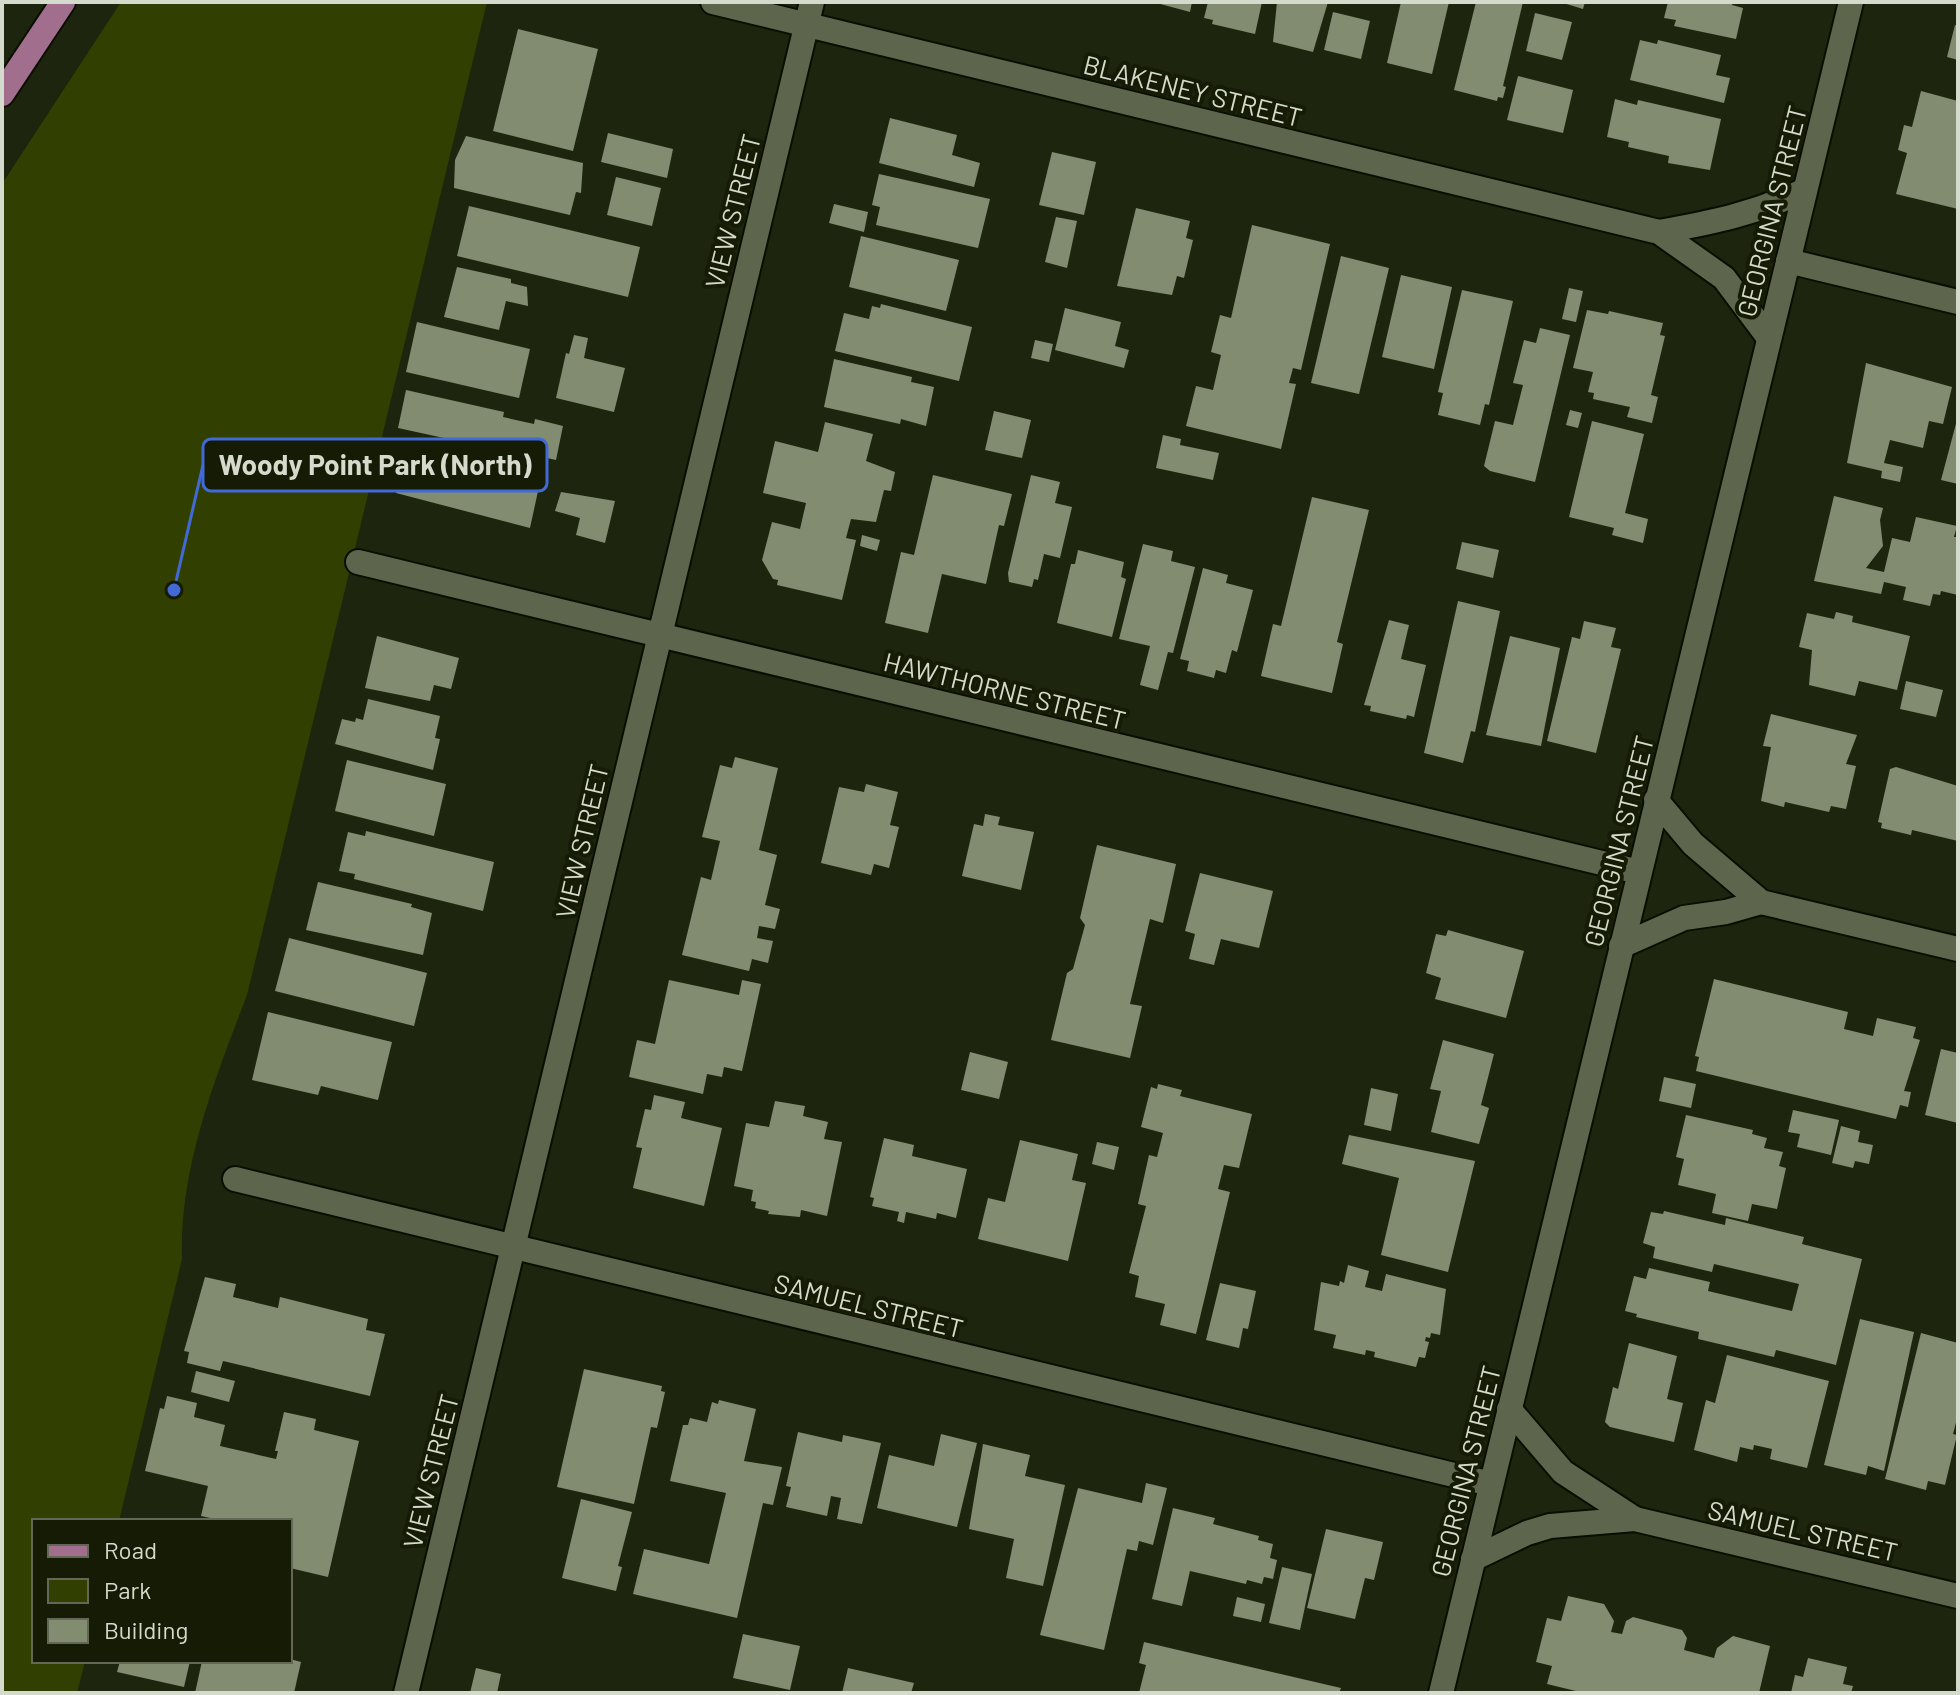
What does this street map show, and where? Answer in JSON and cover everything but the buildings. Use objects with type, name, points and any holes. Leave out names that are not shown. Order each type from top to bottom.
[{"type":"main road","points":[[2,94],[63,2]]},
{"type":"street","name":"BLAKENEY STREET","points":[[713,2],[809,13],[1659,232],[1724,278],[1769,338]]},
{"type":"street","name":"GEORGINA STREET","points":[[1441,1693],[1851,2]]},
{"type":"street","name":"VIEW STREET","points":[[406,1693],[809,13]]},
{"type":"street","name":"BLAKENEY STREET","points":[[1659,232],[1733,219],[1805,190]]},
{"type":"street","points":[[1788,261],[1958,302]]},
{"type":"street","name":"HAWTHORNE STREET","points":[[358,562],[1639,872]]},
{"type":"street","points":[[1656,800],[1693,844],[1761,902],[1958,949]]},
{"type":"street","points":[[1621,946],[1684,918],[1726,912],[1761,902]]},
{"type":"street","name":"SAMUEL STREET","points":[[235,1179],[1491,1484]]},
{"type":"street","name":"SAMUEL STREET","points":[[1509,1409],[1563,1472],[1635,1519]]},
{"type":"street","name":"SAMUEL STREET","points":[[1473,1559],[1527,1533],[1550,1526],[1635,1519],[1958,1596]]},
{"type":"green space","points":[[121,2],[487,2],[247,995],[201,1124],[186,1191],[182,1259],[119,1519],[32,1519],[32,1663],[84,1663],[77,1693],[2,1693],[2,184]]},
{"type":"place","name":"Woody Point Park (North)","points":[[174,590]]}]
